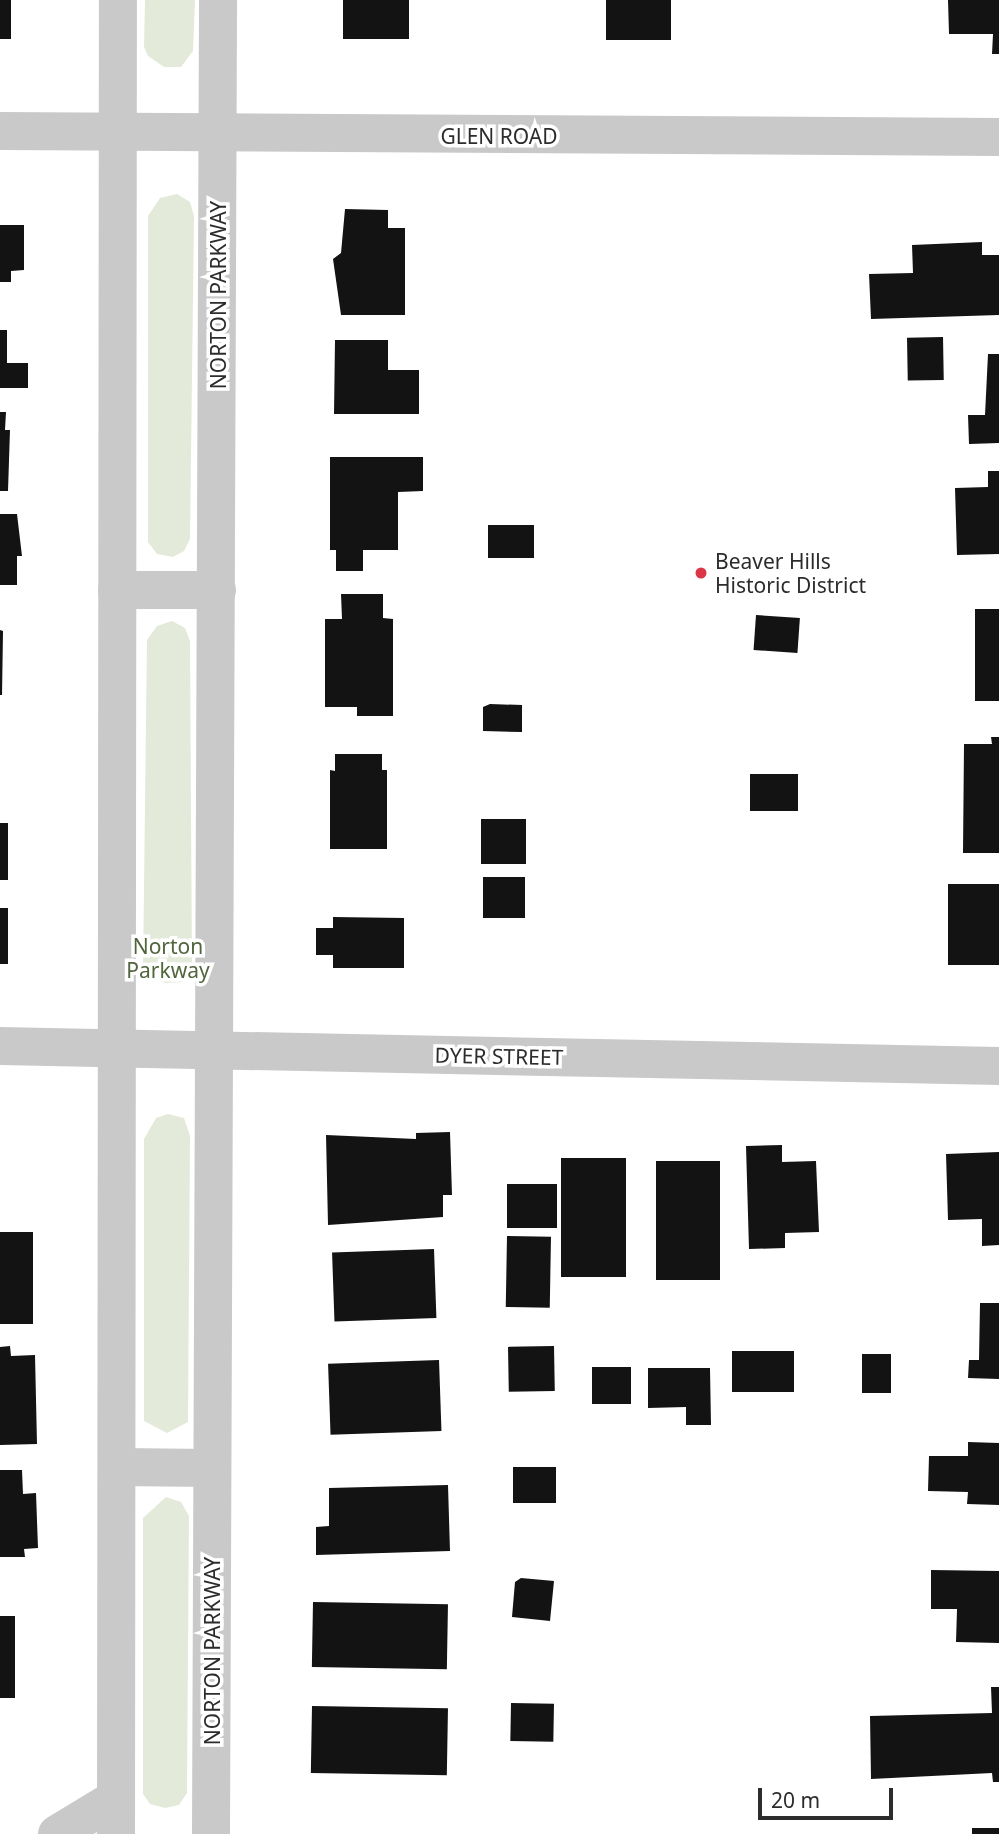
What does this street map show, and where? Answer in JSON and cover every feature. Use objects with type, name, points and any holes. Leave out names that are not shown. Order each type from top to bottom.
[{"type":"street","points":[[57,1834],[115,1816],[119,1049],[118,0]]},
{"type":"street","name":"NORTON PARKWAY","points":[[211,1834],[218,0]]},
{"type":"street","name":"GLEN ROAD","points":[[0,131],[218,135],[999,138]]},
{"type":"street","points":[[117,590],[217,590]]},
{"type":"street","name":"DYER STREET","points":[[0,1046],[999,1066]]},
{"type":"street","points":[[117,1467],[212,1468]]},
{"type":"green space","points":[[145,0],[195,0],[193,51],[181,67],[164,67],[148,56],[144,47]]},
{"type":"green space","points":[[177,194],[190,202],[194,216],[190,539],[184,551],[173,557],[157,554],[148,542],[148,216],[160,198]]},
{"type":"green space","name":"Norton Parkway","points":[[172,621],[185,628],[190,641],[192,973],[182,982],[165,983],[143,971],[147,640],[157,626]]},
{"type":"green space","points":[[168,1114],[184,1118],[190,1136],[188,1422],[167,1433],[144,1421],[144,1139],[156,1118]]},
{"type":"green space","points":[[166,1497],[181,1502],[189,1516],[187,1793],[179,1805],[165,1808],[150,1804],[143,1794],[143,1518]]},
{"type":"building","points":[[0,0],[11,0],[11,39],[0,39]]},
{"type":"building","points":[[343,0],[409,0],[409,39],[343,39]]},
{"type":"building","points":[[606,0],[671,0],[671,40],[606,40]]},
{"type":"building","points":[[948,0],[999,0],[999,54],[992,54],[993,34],[949,34]]},
{"type":"building","points":[[345,209],[388,210],[388,228],[405,228],[405,315],[341,315],[333,259],[341,253]]},
{"type":"building","points":[[0,225],[24,225],[24,270],[11,271],[11,282],[0,282]]},
{"type":"building","points":[[982,242],[982,255],[999,255],[999,315],[871,319],[869,274],[913,273],[912,245]]},
{"type":"building","points":[[0,330],[7,330],[7,363],[28,363],[28,388],[0,388]]},
{"type":"building","points":[[943,337],[944,380],[908,381],[907,338]]},
{"type":"building","points":[[335,340],[388,340],[388,370],[419,370],[419,414],[334,414]]},
{"type":"building","points":[[988,354],[999,354],[999,443],[969,444],[968,415],[985,415]]},
{"type":"building","points":[[0,412],[6,412],[5,430],[10,430],[8,491],[0,491]]},
{"type":"building","points":[[330,457],[423,457],[423,491],[398,492],[398,550],[363,550],[363,571],[336,571],[336,550],[330,550]]},
{"type":"building","points":[[988,471],[999,471],[999,554],[957,555],[955,488],[988,487]]},
{"type":"building","points":[[0,514],[17,514],[22,556],[17,556],[17,585],[0,585]]},
{"type":"building","points":[[488,525],[534,525],[534,558],[488,558]]},
{"type":"building","points":[[341,594],[383,594],[383,618],[393,619],[393,716],[357,716],[357,707],[325,707],[325,619],[342,619]]},
{"type":"building","points":[[975,609],[999,609],[999,701],[975,701]]},
{"type":"building","points":[[756,615],[800,618],[797,653],[754,650]]},
{"type":"building","points":[[0,630],[3,631],[2,695],[0,695]]},
{"type":"building","points":[[490,704],[522,705],[522,732],[483,731],[483,707]]},
{"type":"building","points":[[991,737],[999,737],[999,853],[963,853],[964,744],[992,744]]},
{"type":"building","points":[[335,754],[382,754],[382,770],[387,770],[387,849],[330,849],[330,770],[335,771]]},
{"type":"building","points":[[750,774],[798,774],[798,811],[750,811]]},
{"type":"building","points":[[481,819],[526,819],[526,864],[481,864]]},
{"type":"building","points":[[0,823],[8,823],[8,880],[0,880]]},
{"type":"building","points":[[483,877],[525,877],[525,918],[483,918]]},
{"type":"building","points":[[948,884],[999,884],[999,965],[948,965]]},
{"type":"building","points":[[0,908],[8,908],[8,964],[0,964]]},
{"type":"building","points":[[333,917],[404,918],[404,968],[333,968],[333,955],[316,955],[316,928],[333,928]]},
{"type":"building","points":[[450,1132],[452,1195],[443,1195],[443,1217],[328,1225],[326,1135],[416,1139],[416,1133]]},
{"type":"building","points":[[782,1145],[782,1162],[816,1161],[819,1232],[785,1233],[785,1248],[749,1249],[746,1146]]},
{"type":"building","points":[[999,1152],[999,1245],[982,1246],[982,1219],[948,1220],[946,1154]]},
{"type":"building","points":[[561,1158],[626,1158],[626,1277],[561,1277]]},
{"type":"building","points":[[656,1161],[720,1161],[720,1280],[656,1280]]},
{"type":"building","points":[[507,1184],[557,1184],[557,1228],[507,1228]]},
{"type":"building","points":[[0,1232],[33,1232],[33,1324],[0,1324]]},
{"type":"building","points":[[507,1236],[551,1237],[550,1308],[506,1307]]},
{"type":"building","points":[[434,1249],[436,1318],[334,1322],[332,1253]]},
{"type":"building","points":[[980,1303],[999,1303],[999,1379],[968,1378],[969,1360],[979,1360]]},
{"type":"building","points":[[10,1346],[11,1356],[35,1355],[37,1444],[0,1445],[0,1347]]},
{"type":"building","points":[[554,1346],[555,1391],[509,1392],[508,1347]]},
{"type":"building","points":[[732,1351],[794,1351],[794,1392],[732,1392]]},
{"type":"building","points":[[862,1354],[891,1354],[891,1393],[862,1393]]},
{"type":"building","points":[[439,1360],[441,1431],[331,1435],[328,1364]]},
{"type":"building","points":[[592,1367],[631,1367],[631,1404],[592,1404]]},
{"type":"building","points":[[648,1368],[710,1368],[711,1425],[686,1425],[686,1407],[648,1408]]},
{"type":"building","points":[[968,1442],[999,1443],[999,1505],[967,1504],[968,1492],[928,1491],[929,1456],[968,1456]]},
{"type":"building","points":[[513,1467],[556,1467],[556,1503],[513,1503]]},
{"type":"building","points":[[0,1470],[22,1470],[23,1494],[36,1493],[38,1548],[24,1549],[25,1557],[0,1557]]},
{"type":"building","points":[[448,1485],[450,1551],[316,1555],[316,1527],[329,1526],[329,1488]]},
{"type":"building","points":[[931,1570],[999,1571],[999,1643],[956,1642],[957,1609],[931,1609]]},
{"type":"building","points":[[521,1578],[554,1581],[550,1621],[512,1617],[515,1582]]},
{"type":"building","points":[[313,1602],[448,1604],[447,1669],[312,1667]]},
{"type":"building","points":[[0,1616],[15,1616],[15,1698],[0,1698]]},
{"type":"building","points":[[991,1687],[999,1687],[999,1782],[993,1782],[992,1773],[871,1779],[870,1716],[992,1713]]},
{"type":"building","points":[[511,1703],[554,1704],[553,1742],[510,1741]]},
{"type":"building","points":[[312,1706],[448,1708],[447,1775],[311,1773]]},
{"type":"building","points":[[972,1828],[999,1828],[999,1834],[972,1834]]},
{"type":"place","name":"Beaver Hills Historic District","points":[[701,573]]}]
